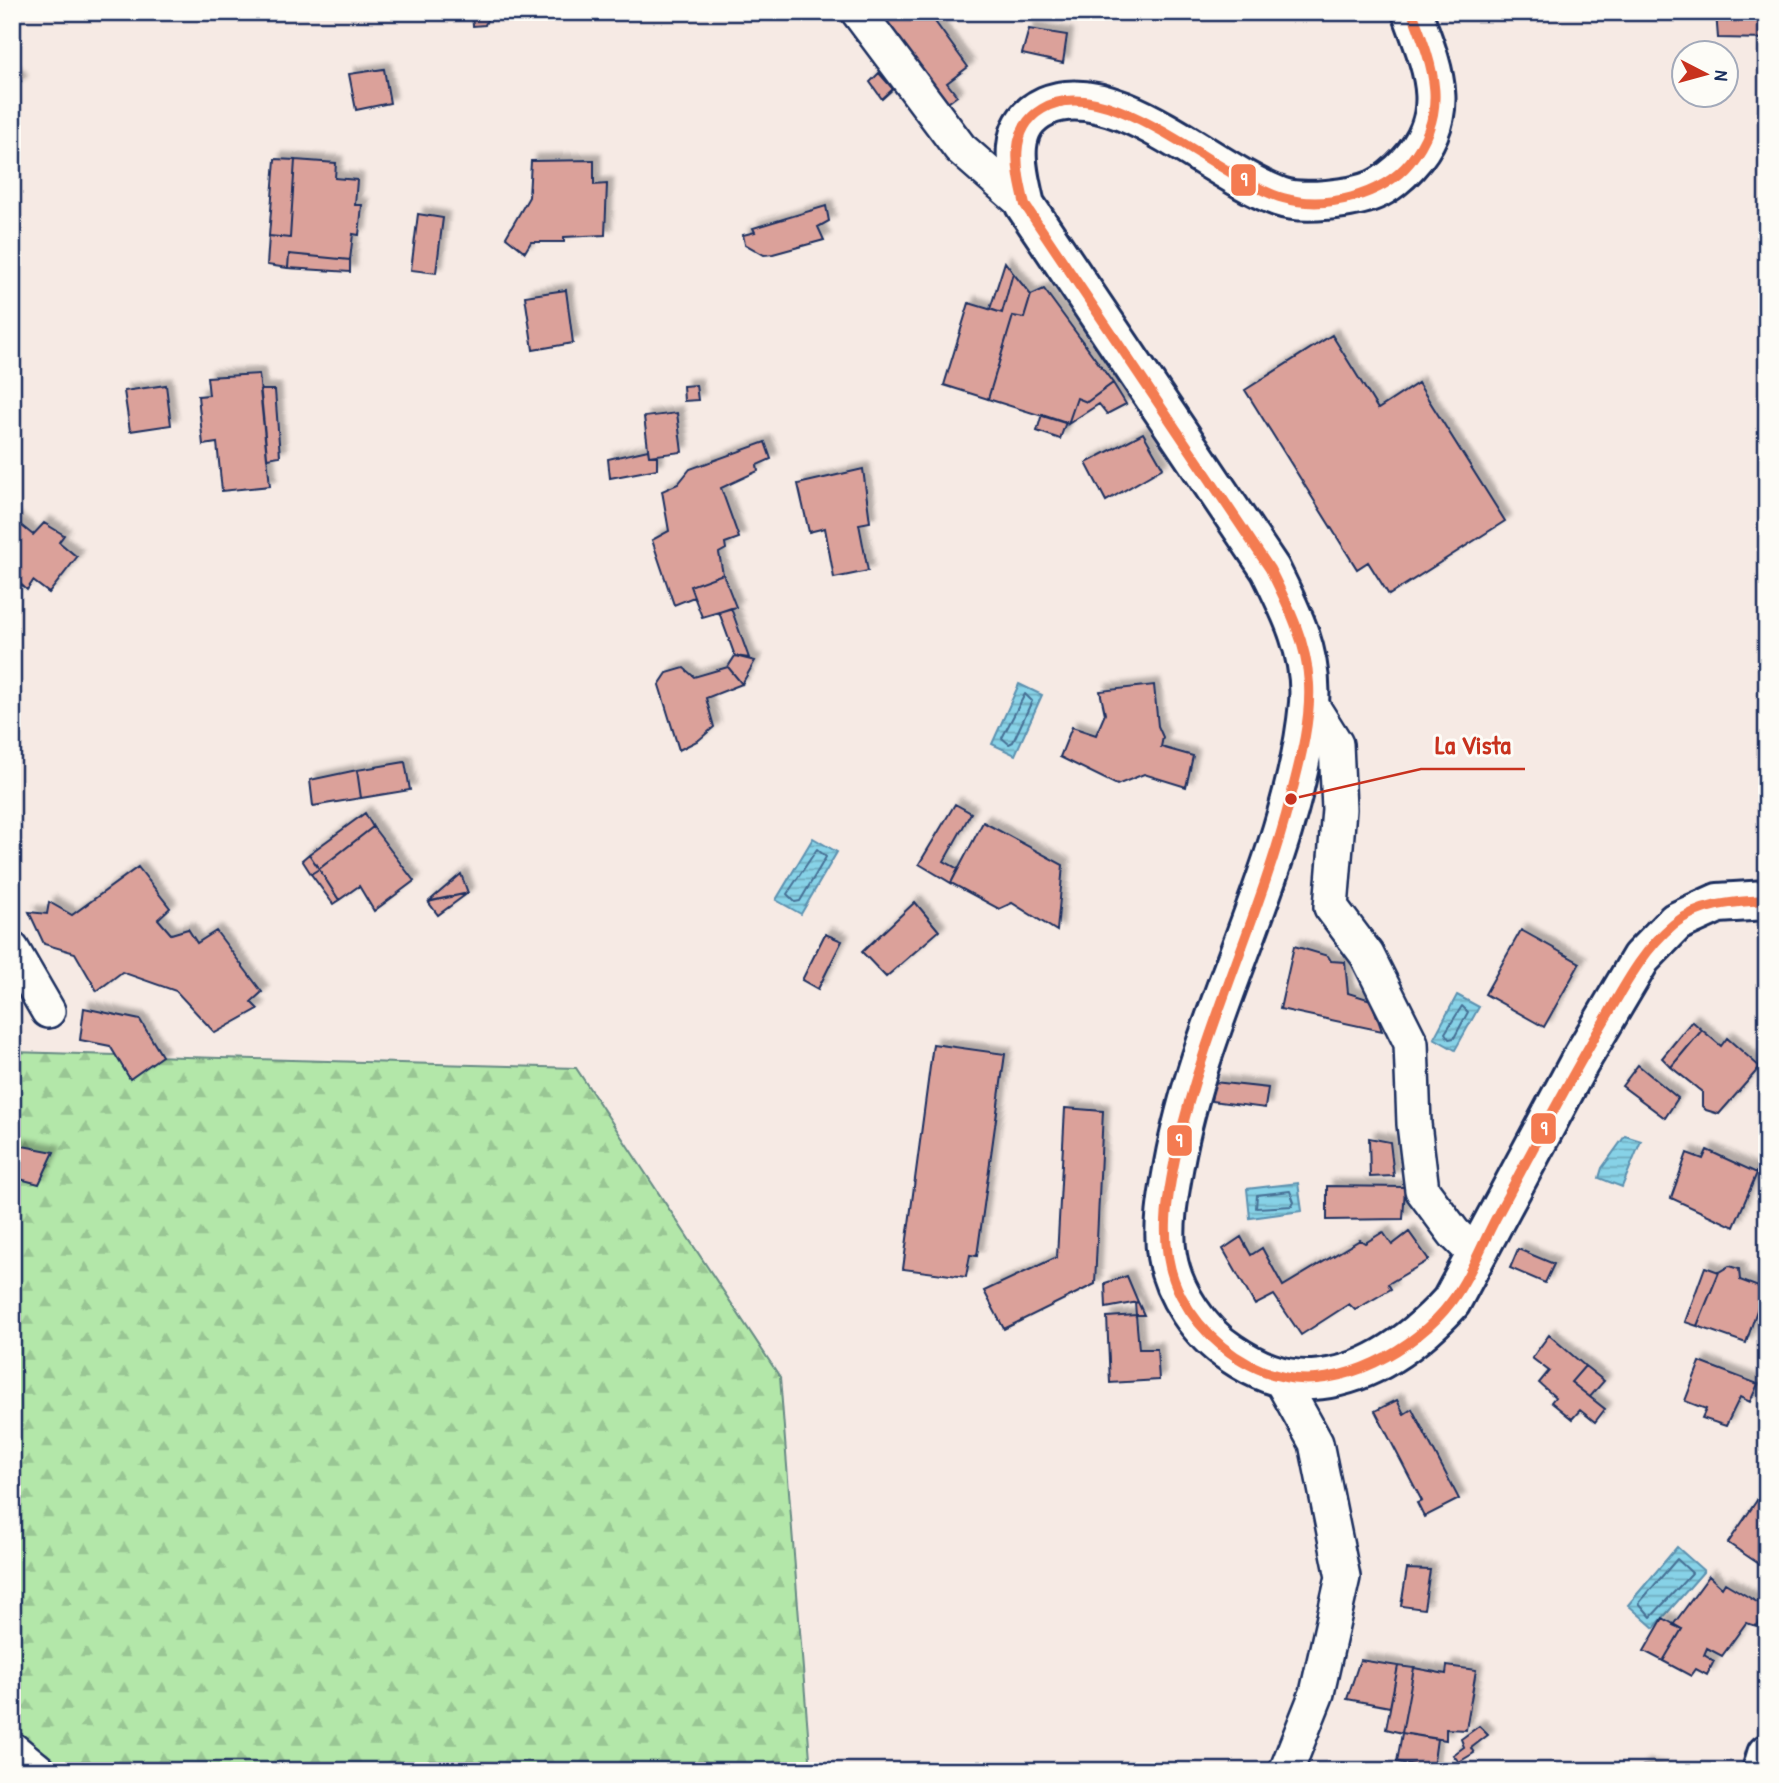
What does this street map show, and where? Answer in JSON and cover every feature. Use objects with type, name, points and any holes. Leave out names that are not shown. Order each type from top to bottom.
[{"type":"main road","points":[[1412,12],[1428,56],[1435,89],[1436,122],[1423,149],[1403,170],[1374,190],[1305,202],[1282,198],[1223,170],[1109,105],[1080,99],[1056,102],[1037,110],[1026,124],[1014,150],[1025,205],[1270,569],[1294,617],[1308,667],[1309,701],[1291,799],[1180,1129],[1168,1197],[1167,1256],[1188,1311],[1212,1341],[1250,1366],[1280,1378],[1312,1380],[1350,1375],[1424,1331],[1451,1302],[1579,1063],[1641,958],[1676,922],[1718,903],[1767,900]]},
{"type":"main road","points":[[1762,1771],[1767,1754]]},
{"type":"street","points":[[858,12],[960,148],[1025,205]]},
{"type":"street","points":[[1309,701],[1336,744],[1339,809],[1331,906],[1367,955],[1411,1043],[1414,1124],[1422,1190],[1454,1233],[1476,1255]]},
{"type":"street","points":[[12,949],[48,1011]]},
{"type":"street","points":[[1280,1378],[1316,1443],[1343,1577],[1317,1693],[1286,1771]]},
{"type":"street","points":[[12,1749],[39,1771]]},
{"type":"green space","points":[[12,1052],[576,1068],[780,1377],[811,1771],[12,1771]]},
{"type":"water","points":[[1019,684],[1042,695],[1015,755],[992,744]]},
{"type":"water","points":[[813,838],[837,852],[801,914],[776,900]]},
{"type":"water","points":[[1457,995],[1479,1007],[1455,1050],[1434,1038]]},
{"type":"water","points":[[1625,1136],[1641,1141],[1622,1187],[1599,1178],[1602,1168]]},
{"type":"water","points":[[1298,1183],[1302,1211],[1250,1218],[1247,1189]]},
{"type":"water","points":[[1677,1547],[1704,1571],[1654,1628],[1628,1605]]},
{"type":"building","points":[[490,12],[485,25],[473,26],[472,14]]},
{"type":"building","points":[[886,12],[928,12],[968,67],[947,83],[957,96],[945,105],[883,17]]},
{"type":"building","points":[[1716,12],[1767,12],[1767,39],[1718,38]]},
{"type":"building","points":[[1029,29],[1067,35],[1063,63],[1022,54]]},
{"type":"building","points":[[384,69],[390,103],[356,110],[349,74]]},
{"type":"building","points":[[12,71],[21,81],[12,88]]},
{"type":"building","points":[[879,73],[893,89],[882,99],[870,82]]},
{"type":"building","points":[[275,159],[295,160],[290,238],[269,236]]},
{"type":"building","points":[[295,160],[336,163],[335,178],[357,180],[355,205],[362,205],[359,235],[353,234],[350,260],[289,254],[288,268],[267,265],[269,236],[290,238]]},
{"type":"building","points":[[594,160],[594,185],[607,184],[605,235],[564,237],[564,242],[531,242],[525,252],[506,237],[529,197],[531,161]]},
{"type":"building","points":[[826,206],[829,221],[818,227],[824,240],[764,255],[745,244],[743,235],[755,232],[753,228]]},
{"type":"building","points":[[418,214],[443,218],[436,273],[411,270]]},
{"type":"building","points":[[289,254],[350,260],[350,272],[288,268]]},
{"type":"building","points":[[1005,262],[1013,273],[1002,313],[990,309]]},
{"type":"building","points":[[1013,273],[1031,295],[1024,318],[1013,316],[988,399],[944,385],[969,303],[1002,313]]},
{"type":"building","points":[[1044,289],[1113,383],[1087,402],[1077,398],[1068,424],[988,399],[1013,316],[1024,318],[1031,295]]},
{"type":"building","points":[[566,290],[573,343],[533,350],[525,296]]},
{"type":"building","points":[[1332,335],[1378,409],[1418,383],[1505,521],[1389,595],[1368,562],[1357,569],[1245,390]]},
{"type":"building","points":[[259,374],[270,486],[222,491],[217,443],[203,445],[198,396],[209,395],[207,377]]},
{"type":"building","points":[[1113,383],[1126,404],[1107,414],[1099,404],[1068,424],[1077,398],[1087,402]]},
{"type":"building","points":[[166,385],[171,425],[130,431],[124,391]]},
{"type":"building","points":[[696,385],[698,400],[684,401],[683,386]]},
{"type":"building","points":[[260,390],[275,390],[280,456],[267,458]]},
{"type":"building","points":[[677,413],[682,452],[649,456],[644,417]]},
{"type":"building","points":[[1042,414],[1066,422],[1060,439],[1037,431]]},
{"type":"building","points":[[1143,433],[1163,468],[1106,501],[1086,463]]},
{"type":"building","points":[[765,442],[771,459],[757,465],[758,471],[721,488],[739,538],[725,543],[726,549],[719,553],[723,574],[690,586],[694,597],[674,605],[652,540],[669,531],[662,491],[678,484],[690,469]]},
{"type":"building","points":[[648,450],[649,456],[657,455],[657,469],[610,478],[608,459]]},
{"type":"building","points":[[863,469],[870,522],[859,524],[868,571],[834,578],[825,528],[809,532],[798,484]]},
{"type":"building","points":[[12,518],[33,535],[44,523],[64,535],[59,542],[77,557],[49,593],[33,581],[27,590],[12,576]]},
{"type":"building","points":[[723,574],[736,607],[702,617],[690,586]]},
{"type":"building","points":[[731,608],[749,658],[735,656],[719,612]]},
{"type":"building","points":[[735,656],[755,661],[742,684],[728,667]]},
{"type":"building","points":[[728,667],[742,684],[706,698],[714,727],[699,740],[679,750],[659,685],[667,673],[684,668],[694,677]]},
{"type":"building","points":[[1154,685],[1158,726],[1163,737],[1161,747],[1193,756],[1186,787],[1144,774],[1117,785],[1060,757],[1072,727],[1096,735],[1105,714],[1100,691]]},
{"type":"building","points":[[405,762],[410,790],[361,798],[357,770]]},
{"type":"building","points":[[357,770],[361,798],[313,806],[310,780]]},
{"type":"building","points":[[955,804],[971,813],[944,861],[958,869],[951,883],[919,864]]},
{"type":"building","points":[[365,813],[373,827],[319,869],[309,854]]},
{"type":"building","points":[[983,822],[1063,865],[1057,931],[1012,903],[999,909],[951,883]]},
{"type":"building","points":[[373,827],[414,881],[374,911],[359,886],[339,900],[319,869]]},
{"type":"building","points":[[309,854],[319,869],[311,874],[302,860]]},
{"type":"building","points":[[138,867],[170,908],[158,919],[171,934],[188,929],[197,943],[216,931],[262,992],[251,1002],[258,1009],[215,1033],[176,991],[122,972],[97,991],[75,953],[44,944],[29,912],[47,914],[49,902],[72,915]]},
{"type":"building","points":[[319,869],[339,900],[333,904],[311,874]]},
{"type":"building","points":[[461,874],[468,893],[428,902]]},
{"type":"building","points":[[468,893],[438,915],[429,903],[431,901]]},
{"type":"building","points":[[915,902],[939,931],[886,977],[862,952]]},
{"type":"building","points":[[1521,930],[1580,963],[1544,1027],[1485,994]]},
{"type":"building","points":[[825,934],[842,941],[818,989],[802,980]]},
{"type":"building","points":[[1294,946],[1328,956],[1331,961],[1345,962],[1348,993],[1371,1000],[1382,1031],[1280,1009]]},
{"type":"building","points":[[84,1008],[140,1020],[162,1056],[130,1079],[110,1046],[80,1040]]},
{"type":"building","points":[[1692,1021],[1702,1030],[1671,1067],[1662,1058]]},
{"type":"building","points":[[1702,1030],[1721,1046],[1727,1038],[1760,1067],[1719,1114],[1706,1110],[1702,1106],[1702,1092],[1671,1067]]},
{"type":"building","points":[[933,1044],[1005,1054],[977,1256],[970,1255],[966,1277],[903,1269]]},
{"type":"building","points":[[1638,1065],[1678,1098],[1665,1118],[1622,1086]]},
{"type":"building","points":[[1214,1082],[1268,1088],[1265,1108],[1211,1101]]},
{"type":"building","points":[[1065,1108],[1103,1111],[1095,1284],[1004,1329],[984,1291],[1057,1257]]},
{"type":"building","points":[[1369,1138],[1390,1142],[1394,1176],[1370,1177]]},
{"type":"building","points":[[12,1144],[54,1152],[39,1184],[12,1177]]},
{"type":"building","points":[[1707,1150],[1757,1173],[1734,1227],[1671,1198],[1687,1153],[1703,1159]]},
{"type":"building","points":[[1327,1186],[1405,1187],[1403,1219],[1327,1220]]},
{"type":"building","points":[[1383,1232],[1392,1245],[1409,1232],[1429,1260],[1388,1284],[1391,1289],[1355,1310],[1349,1304],[1301,1335],[1274,1295],[1255,1305],[1223,1249],[1241,1237],[1251,1255],[1262,1248],[1283,1286],[1360,1240],[1365,1243]]},
{"type":"building","points":[[1518,1249],[1554,1264],[1545,1283],[1510,1268]]},
{"type":"building","points":[[1729,1266],[1739,1269],[1740,1280],[1764,1289],[1746,1343],[1697,1326],[1719,1272]]},
{"type":"building","points":[[1705,1267],[1719,1272],[1697,1326],[1685,1322]]},
{"type":"building","points":[[1127,1276],[1138,1302],[1106,1308],[1105,1283]]},
{"type":"building","points":[[1138,1302],[1144,1315],[1136,1315],[1135,1303]]},
{"type":"building","points":[[1136,1315],[1139,1349],[1157,1349],[1159,1380],[1110,1383],[1107,1317]]},
{"type":"building","points":[[1549,1335],[1585,1366],[1571,1382],[1605,1409],[1595,1422],[1580,1410],[1572,1419],[1551,1402],[1555,1397],[1539,1383],[1549,1371],[1532,1358]]},
{"type":"building","points":[[1700,1362],[1758,1384],[1750,1402],[1740,1397],[1726,1426],[1702,1418],[1706,1409],[1685,1401]]},
{"type":"building","points":[[1585,1366],[1604,1381],[1590,1397],[1571,1382]]},
{"type":"building","points":[[1397,1400],[1404,1414],[1412,1409],[1459,1499],[1424,1517],[1417,1503],[1422,1501],[1375,1411]]},
{"type":"building","points":[[1764,1490],[1767,1491],[1765,1568],[1728,1543]]},
{"type":"building","points":[[1407,1569],[1430,1570],[1424,1609],[1401,1606]]},
{"type":"building","points":[[1709,1576],[1722,1588],[1725,1583],[1767,1608],[1757,1626],[1746,1623],[1722,1656],[1707,1648],[1704,1655],[1714,1661],[1707,1675],[1696,1669],[1691,1676],[1663,1661],[1682,1629],[1673,1625]]},
{"type":"building","points":[[1663,1618],[1682,1629],[1663,1661],[1644,1651]]},
{"type":"building","points":[[1360,1660],[1398,1666],[1390,1707],[1347,1699]]},
{"type":"building","points":[[1398,1666],[1414,1668],[1402,1733],[1386,1729]]},
{"type":"building","points":[[1447,1666],[1476,1670],[1466,1730],[1446,1729],[1446,1740],[1402,1733],[1414,1668],[1446,1674]]},
{"type":"building","points":[[1479,1726],[1488,1735],[1471,1748],[1474,1753],[1459,1762],[1453,1755],[1464,1747],[1461,1739]]},
{"type":"building","points":[[1402,1733],[1437,1739],[1433,1768],[1397,1762]]},
{"type":"building","points":[[1643,1766],[1668,1771],[1639,1771]]},
{"type":"transit line","name":"9","points":[[1412,12],[1431,70],[1434,88],[1431,125],[1423,143],[1398,174],[1384,184],[1352,197],[1317,202],[1283,198],[1257,187],[1130,115],[1098,104],[1068,101],[1042,109],[1023,128],[1019,140],[1019,179],[1025,205],[1270,569],[1296,625],[1305,654],[1309,684],[1307,726],[1291,796],[1279,840],[1189,1101],[1170,1183],[1166,1222],[1168,1260],[1173,1278],[1189,1310],[1210,1335],[1235,1356],[1265,1371],[1303,1379],[1327,1378],[1351,1372],[1374,1363],[1418,1336],[1451,1302],[1464,1282],[1565,1090],[1621,991],[1645,955],[1674,924],[1695,912],[1718,905],[1767,900]]},
{"type":"place","name":"La Vista","points":[[1291,799]]}]
